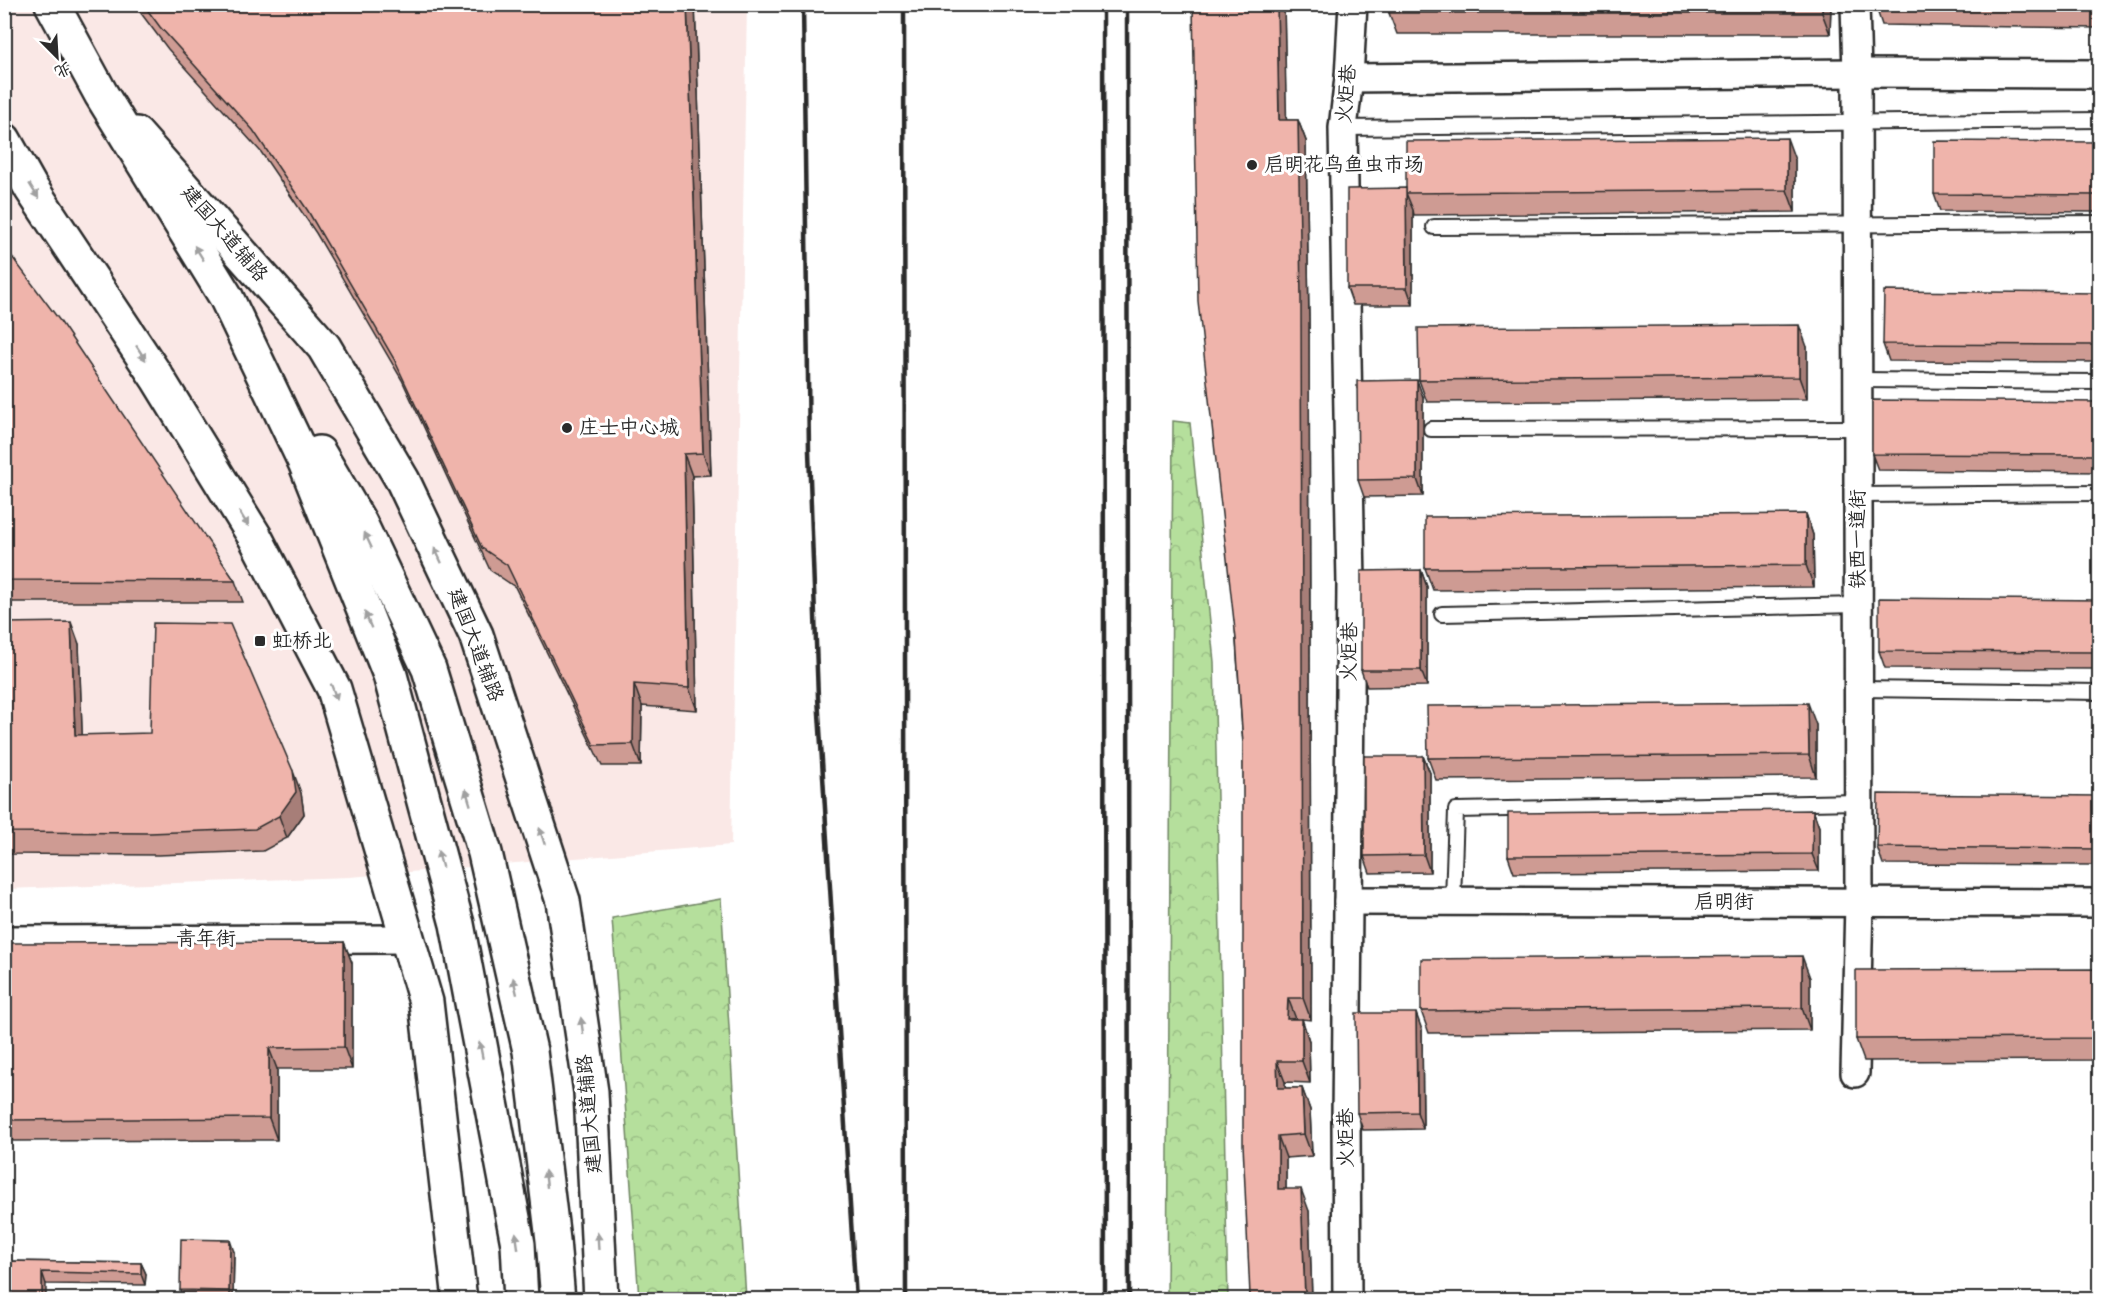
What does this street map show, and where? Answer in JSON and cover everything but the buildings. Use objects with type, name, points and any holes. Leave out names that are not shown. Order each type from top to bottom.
[{"type":"main road","points":[[52,4],[101,94],[226,297],[360,523],[429,669],[485,853],[530,1051],[558,1299]]},
{"type":"main road","name":"建国大道辅路","points":[[101,94],[324,347],[403,481],[476,635],[563,901],[591,1092],[601,1299]]},
{"type":"main road","points":[[4,140],[31,188],[158,379],[255,537],[334,689],[426,1002],[460,1299]]},
{"type":"main road","points":[[226,297],[305,462],[390,675],[457,924],[518,1244],[521,1299]]},
{"type":"main road","points":[[436,1299],[450,1212]]},
{"type":"street","name":"火炬巷","points":[[1347,1299],[1346,1121],[1351,585],[1343,128],[1349,78],[1353,4]]},
{"type":"street","name":"铁西一道街","points":[[1855,4],[1859,902],[1855,1073]]},
{"type":"street","points":[[1349,78],[1857,73],[2100,74]]},
{"type":"street","name":"启明街","points":[[1348,901],[2100,903]]},
{"type":"street","name":"青年街","points":[[4,940],[408,939]]},
{"type":"lane","points":[[1343,128],[2100,120]]},
{"type":"lane","points":[[1434,227],[2100,223]]},
{"type":"lane","points":[[1858,380],[2100,382]]},
{"type":"lane","points":[[1431,429],[1858,428]]},
{"type":"lane","points":[[1858,495],[2100,493]]},
{"type":"lane","points":[[1442,614],[1858,605]]},
{"type":"lane","points":[[1858,689],[2100,692]]},
{"type":"lane","points":[[1453,901],[1456,810],[1858,802]]},
{"type":"shaded area","points":[[4,5],[747,5],[731,845],[350,877],[5,889]]},
{"type":"green space","points":[[1173,421],[1190,423],[1214,662],[1228,1299],[1167,1299]]},
{"type":"green space","points":[[721,899],[746,1299],[639,1299],[612,918]]},
{"type":"railway","points":[[803,4],[809,451],[818,697],[856,1300]]},
{"type":"railway","points":[[904,4],[906,1300]]},
{"type":"railway","points":[[1103,4],[1105,1300]]},
{"type":"railway","points":[[1127,4],[1129,1300]]},
{"type":"place","name":"启明花鸟鱼虫市场","points":[[1252,165]]},
{"type":"place","name":"庄士中心城","points":[[567,428]]},
{"type":"place","name":"虹桥北","points":[[260,641]]}]
